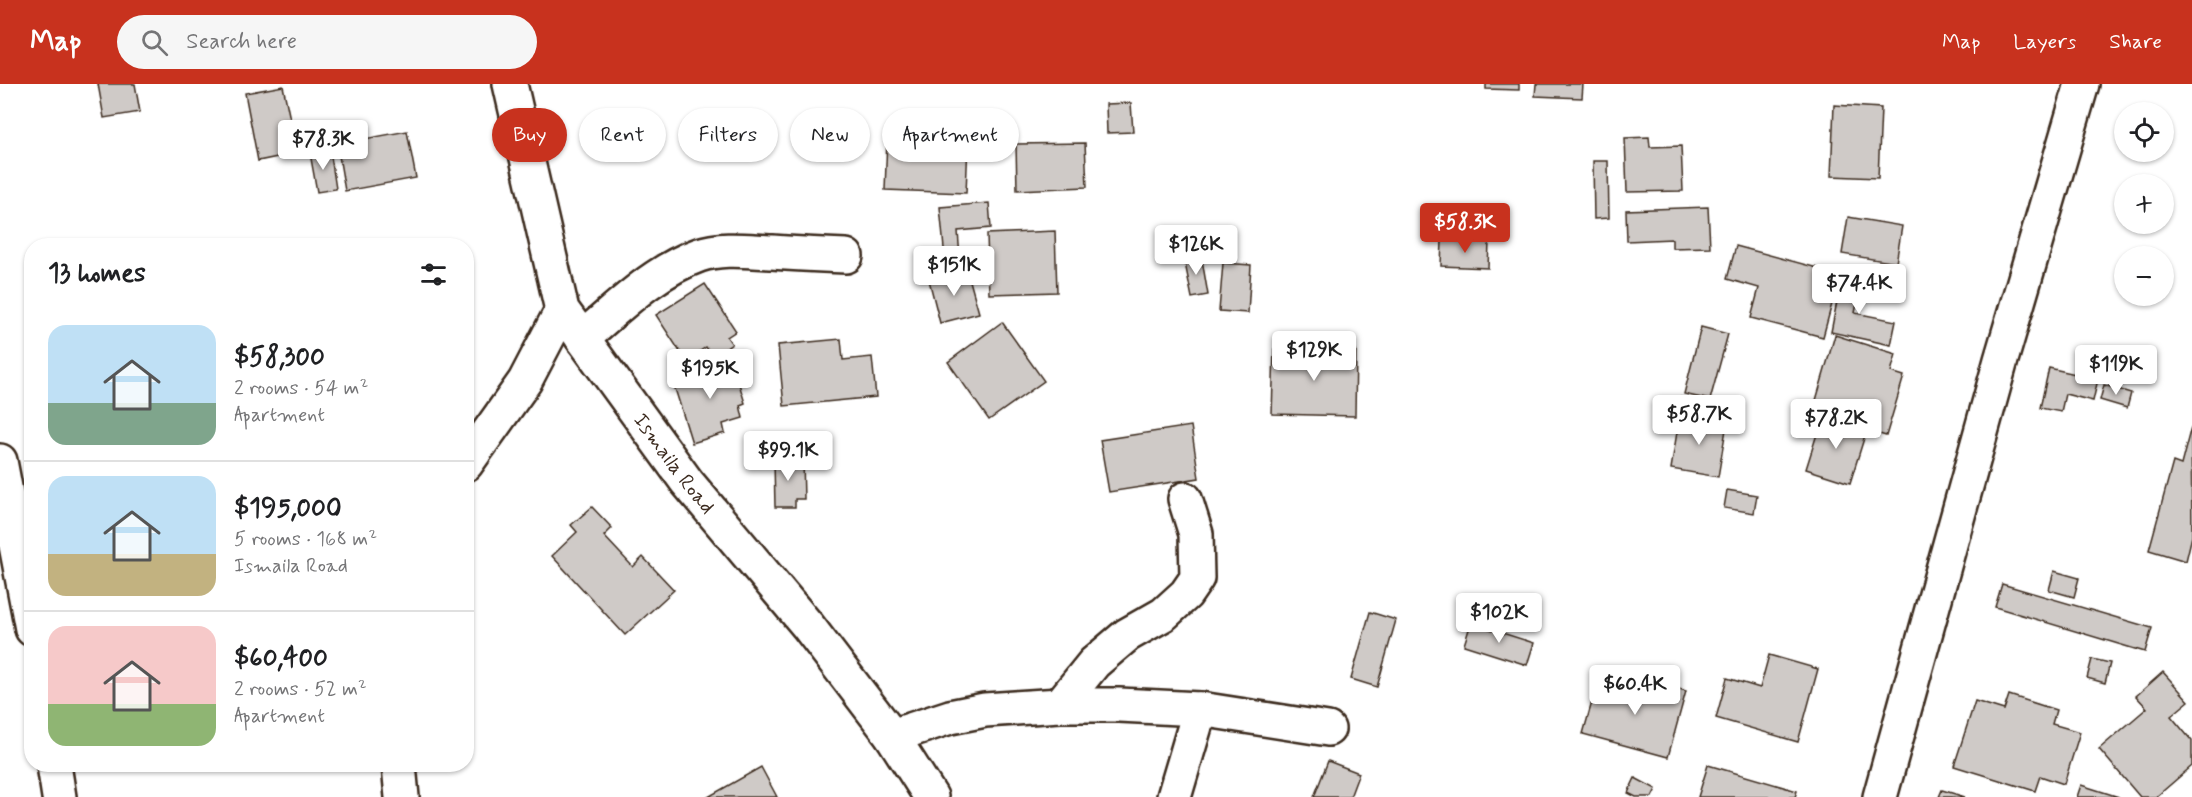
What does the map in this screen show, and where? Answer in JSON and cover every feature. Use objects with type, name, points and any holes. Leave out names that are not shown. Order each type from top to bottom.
[{"type":"street","name":"Ismaila Road","points":[[510,84],[562,310],[687,482],[808,626],[892,736],[931,797]]},
{"type":"street","points":[[1880,797],[2001,360],[2082,84]]},
{"type":"street","points":[[582,338],[648,283],[671,268],[699,255],[718,250],[744,250],[846,256]]},
{"type":"street","points":[[474,453],[525,381],[562,310]]},
{"type":"street","points":[[0,461],[24,587]]},
{"type":"street","points":[[1060,705],[1094,663],[1127,635],[1164,614],[1186,594],[1197,578],[1196,534],[1185,499]]},
{"type":"street","points":[[892,736],[950,717],[985,710],[1060,705],[1200,709],[1328,729]]},
{"type":"street","points":[[1174,797],[1200,709]]},
{"type":"street","points":[[55,772],[59,797]]},
{"type":"street","points":[[400,772],[402,797]]},
{"type":"building","points":[[98,84],[135,84],[140,112],[104,118]]},
{"type":"building","points":[[1486,84],[1519,84],[1519,90],[1486,89]]},
{"type":"building","points":[[1536,84],[1583,84],[1582,98],[1535,96]]},
{"type":"building","points":[[283,86],[297,153],[258,161],[245,93]]},
{"type":"building","points":[[1131,103],[1133,132],[1107,133],[1106,104]]},
{"type":"building","points":[[1834,105],[1881,108],[1878,178],[1831,176]]},
{"type":"building","points":[[407,131],[416,178],[345,191],[337,144]]},
{"type":"building","points":[[1649,137],[1650,147],[1681,146],[1683,191],[1627,192],[1625,138]]},
{"type":"building","points":[[1085,143],[1087,187],[1017,190],[1016,162],[1019,162],[1019,144]]},
{"type":"building","points":[[330,150],[336,189],[317,192],[310,153]]},
{"type":"building","points":[[1593,161],[1608,161],[1609,218],[1594,219]]},
{"type":"building","points":[[886,162],[967,162],[966,193],[885,190]]},
{"type":"building","points":[[989,203],[991,228],[958,231],[960,258],[945,259],[940,207]]},
{"type":"building","points":[[1708,207],[1710,247],[1672,248],[1672,239],[1627,241],[1626,210]]},
{"type":"building","points":[[1848,217],[1902,226],[1896,263],[1842,254]]},
{"type":"building","points":[[1055,231],[1057,292],[989,294],[987,234]]},
{"type":"building","points":[[1442,241],[1489,242],[1488,268],[1441,266]]},
{"type":"building","points":[[1736,246],[1840,274],[1823,337],[1751,318],[1759,288],[1727,279]]},
{"type":"building","points":[[1201,254],[1208,295],[1192,298],[1184,258]]},
{"type":"building","points":[[1223,263],[1251,265],[1248,313],[1219,311]]},
{"type":"building","points":[[967,270],[979,313],[940,323],[929,280]]},
{"type":"building","points":[[1843,271],[1863,276],[1855,313],[1896,321],[1891,345],[1831,332]]},
{"type":"building","points":[[705,284],[736,331],[727,337],[732,344],[713,357],[706,347],[686,361],[656,315]]},
{"type":"building","points":[[1002,322],[1044,381],[989,420],[948,362]]},
{"type":"building","points":[[1701,327],[1728,334],[1710,400],[1684,394]]},
{"type":"building","points":[[1835,335],[1896,354],[1891,372],[1904,376],[1886,436],[1812,414]]},
{"type":"building","points":[[841,339],[843,360],[872,357],[876,397],[784,406],[778,345]]},
{"type":"building","points":[[1274,349],[1356,350],[1355,416],[1272,414]]},
{"type":"building","points":[[732,361],[745,403],[740,405],[743,418],[723,424],[725,433],[692,443],[672,379]]},
{"type":"building","points":[[2049,368],[2098,379],[2093,401],[2065,394],[2061,412],[2040,408]]},
{"type":"building","points":[[2104,385],[2131,393],[2127,408],[2100,400]]},
{"type":"building","points":[[1679,397],[1690,400],[1686,411],[1677,408]]},
{"type":"building","points":[[1680,414],[1727,423],[1718,477],[1671,469]]},
{"type":"building","points":[[1822,418],[1866,432],[1850,483],[1806,469]]},
{"type":"building","points":[[1191,426],[1199,478],[1109,492],[1100,440]]},
{"type":"building","points":[[2191,427],[2192,536],[2186,561],[2149,550],[2173,462],[2181,465]]},
{"type":"building","points":[[774,460],[803,460],[804,499],[795,499],[795,507],[775,507]]},
{"type":"building","points":[[1727,490],[1757,495],[1754,513],[1724,508]]},
{"type":"building","points":[[592,507],[612,528],[604,536],[633,567],[643,557],[674,590],[625,635],[552,556],[577,532],[571,525]]},
{"type":"building","points":[[2054,571],[2079,578],[2074,597],[2049,590]]},
{"type":"building","points":[[2002,584],[2152,628],[2145,652],[1995,607]]},
{"type":"building","points":[[1370,612],[1396,620],[1377,687],[1351,679]]},
{"type":"building","points":[[1471,623],[1534,643],[1527,665],[1464,645]]},
{"type":"building","points":[[1769,655],[1818,669],[1798,742],[1716,718],[1727,678],[1760,688]]},
{"type":"building","points":[[2092,659],[2110,663],[2105,683],[2087,678]]},
{"type":"building","points":[[2163,672],[2189,701],[2171,716],[2192,741],[2192,766],[2156,797],[2140,797],[2099,749],[2147,708],[2136,696]]},
{"type":"building","points":[[1599,677],[1660,693],[1662,684],[1686,691],[1668,757],[1583,734]]},
{"type":"building","points":[[2009,695],[2056,710],[2052,724],[2080,732],[2064,784],[2040,776],[2035,791],[1954,766],[1975,701],[2004,710]]},
{"type":"building","points":[[1328,761],[1359,773],[1350,797],[1314,797]]},
{"type":"building","points":[[1708,765],[1797,791],[1795,797],[1698,797]]},
{"type":"building","points":[[761,767],[777,797],[708,797]]},
{"type":"building","points":[[1635,778],[1656,789],[1652,797],[1636,797],[1628,793]]},
{"type":"building","points":[[2081,785],[2119,797],[2077,797]]},
{"type":"building","points":[[1942,790],[1965,797],[1939,797]]}]
